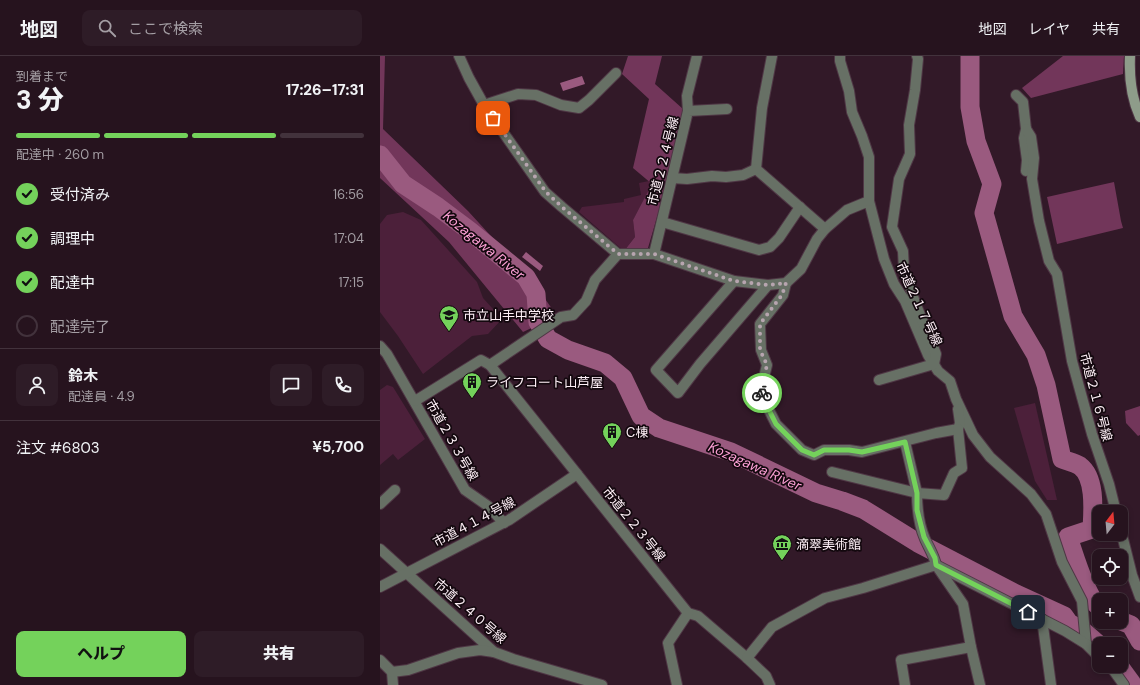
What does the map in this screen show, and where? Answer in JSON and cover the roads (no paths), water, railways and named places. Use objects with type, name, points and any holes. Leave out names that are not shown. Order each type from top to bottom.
[{"type":"main road","points":[[1130,56],[1130,87],[1140,117]]},
{"type":"street","points":[[459,56],[484,105],[546,192],[618,254],[654,254],[734,281],[768,285],[786,283]]},
{"type":"street","points":[[688,111],[687,96],[697,56]]},
{"type":"street","points":[[756,168],[762,108],[772,56]]},
{"type":"street","name":"市道２１７号線","points":[[840,56],[840,61],[849,91],[852,112],[869,157],[868,200],[884,259],[894,284],[905,301],[928,355],[938,371],[950,381],[956,399],[973,435],[990,457],[1031,494],[1046,514],[1062,562],[1082,601],[1085,641]]},
{"type":"street","points":[[879,380],[934,364],[936,354],[916,305],[904,270],[902,251],[892,227],[899,179],[910,154],[909,125],[915,90],[917,56]]},
{"type":"street","points":[[484,105],[518,94],[536,95],[561,105],[579,108],[616,73]]},
{"type":"street","name":"市道２１６号線","points":[[1016,95],[1023,102],[1026,129],[1031,137],[1034,158],[1032,179],[1039,221],[1049,261],[1057,274],[1058,287],[1074,368],[1092,434],[1109,484],[1114,505]]},
{"type":"street","name":"市道２２４号線","points":[[654,254],[688,111],[727,109]]},
{"type":"street","points":[[672,178],[687,179],[712,176],[732,177],[743,175],[756,168]]},
{"type":"street","points":[[756,168],[825,229]]},
{"type":"street","points":[[868,200],[846,210],[825,229],[817,239],[801,269],[786,283],[782,295],[760,324],[760,350],[767,365],[763,382],[762,396],[776,424],[802,450],[814,455],[824,450],[849,450],[862,452],[936,433],[958,429]]},
{"type":"street","points":[[662,222],[759,250],[770,247],[779,238],[800,208]]},
{"type":"street","points":[[415,401],[481,360],[490,365],[561,317],[573,315],[586,301],[595,280],[618,254]]},
{"type":"street","points":[[734,281],[656,370],[678,393],[700,364],[768,285]]},
{"type":"street","name":"市道２３３号線","points":[[380,346],[387,354],[415,401],[465,490],[488,506],[504,523]]},
{"type":"street","name":"市道２２３号線","points":[[490,365],[688,613],[698,616],[747,658],[766,676],[770,685]]},
{"type":"street","points":[[917,493],[866,480],[832,472],[917,493],[944,495],[954,473],[962,468],[958,429],[960,422],[956,399]]},
{"type":"street","points":[[905,442],[917,493],[917,510],[924,537],[935,561],[963,604],[980,685]]},
{"type":"street","name":"市道４１４号線","points":[[380,587],[504,523],[577,474]]},
{"type":"street","points":[[380,504],[395,490]]},
{"type":"street","points":[[1124,541],[1132,575],[1140,598]]},
{"type":"street","name":"市道２４０号線","points":[[380,549],[494,652],[602,685]]},
{"type":"street","points":[[747,658],[772,627],[825,598],[863,588],[935,561],[1085,641],[1092,649]]},
{"type":"street","points":[[677,685],[668,642],[688,613]]},
{"type":"street","points":[[1042,619],[1051,685]]},
{"type":"street","points":[[906,685],[901,660],[971,647]]},
{"type":"street","points":[[384,667],[408,670],[458,653],[480,650],[494,652]]},
{"type":"street","points":[[384,667],[393,685]]},
{"type":"street","points":[[1115,673],[1124,685]]},
{"type":"waterway","points":[[970,56],[970,107],[976,141],[992,184],[984,213],[1013,316],[1036,355],[1046,385],[1062,459],[1080,466],[1089,478],[1091,486],[1093,513],[1092,529],[1068,537],[1085,585],[1092,598]]},
{"type":"waterway","name":"Kozagawa River","points":[[380,155],[403,184],[438,207],[470,231],[526,277],[536,294],[538,322],[548,339],[568,350],[605,363],[623,378],[641,416],[659,428],[731,452],[816,493],[863,509],[918,543],[1016,594],[1064,616],[1069,623],[1083,631],[1092,639]]},
{"type":"waterway","points":[[1128,624],[1131,625],[1140,641]]},
{"type":"waterway","name":"Kozagawa River","points":[[1124,673],[1133,685]]},
{"type":"place","name":"市立山手中学校","points":[[449,332]]},
{"type":"place","name":"ライフコート山芦屋","points":[[472,399]]},
{"type":"place","name":"C棟","points":[[612,449]]},
{"type":"place","name":"滴翠美術館","points":[[782,561]]}]
